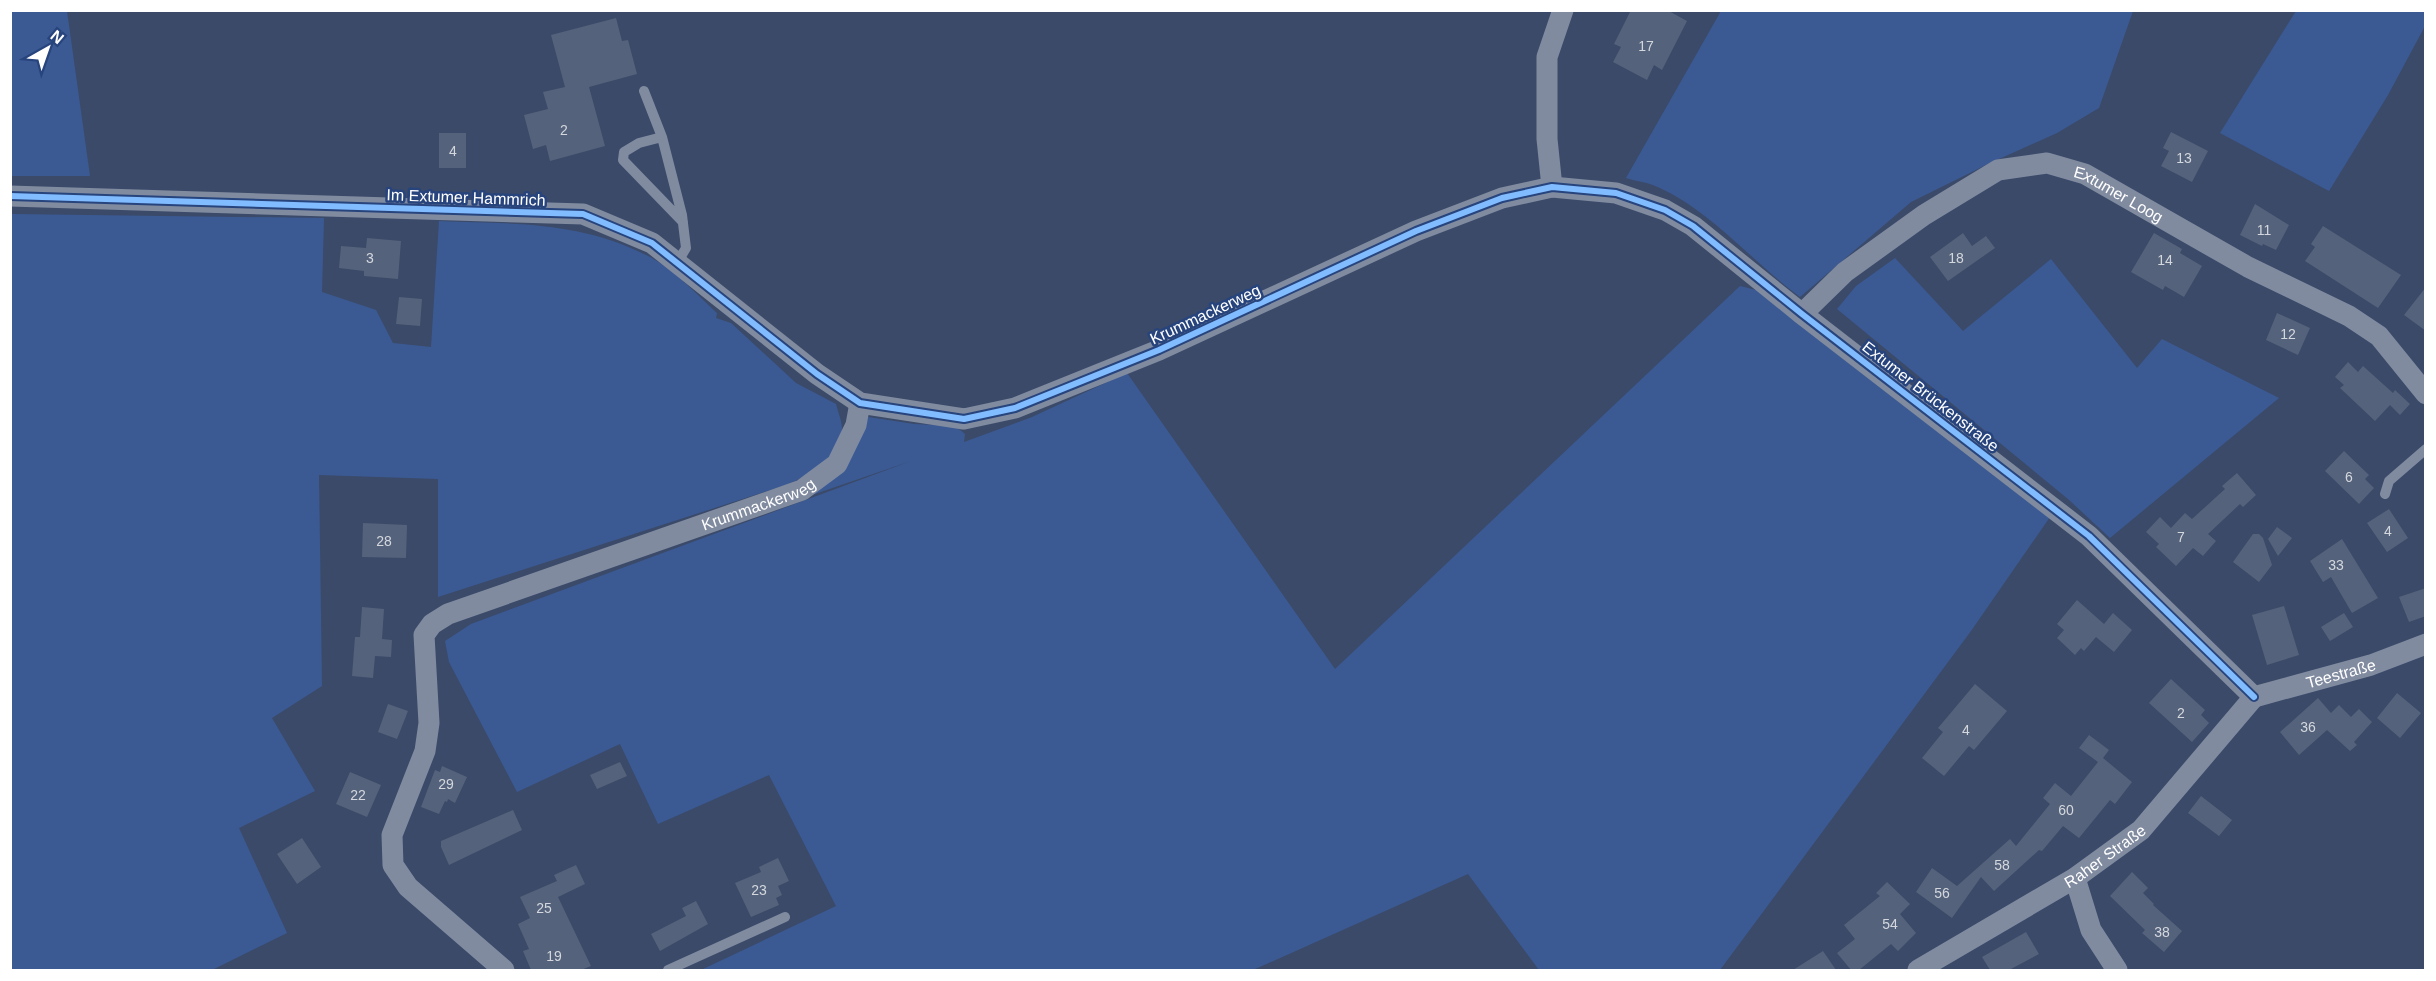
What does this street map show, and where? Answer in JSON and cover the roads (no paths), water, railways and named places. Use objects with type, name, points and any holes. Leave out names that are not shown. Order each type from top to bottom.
[{"type":"street","points":[[1552,187],[1547,139],[1547,57],[1563,10]]},
{"type":"street","name":"Extumer Loog","points":[[1802,314],[1845,272],[1924,215],[1998,170],[2047,163],[2085,174],[2248,267],[2349,316],[2379,336],[2426,394]]},
{"type":"street","name":"Extumer Brückenstraße","points":[[1552,187],[1616,193],[1665,210],[1693,226],[1802,314],[2089,536],[2254,697]]},
{"type":"street","name":"Krummackerweg","points":[[504,970],[408,887],[393,865],[392,835],[425,752],[429,723],[424,635],[432,624],[448,614],[802,490],[837,464],[855,425],[860,404],[964,419],[1016,408],[1160,350],[1416,231],[1502,198],[1552,187]]},
{"type":"street","name":"Im Extumer Hammrich","points":[[10,196],[583,214],[652,243],[817,374],[860,404]]},
{"type":"street","name":"Teestraße","points":[[2254,697],[2371,665],[2426,644]]},
{"type":"street","name":"Raher Straße","points":[[1918,970],[2075,878],[2141,830],[2254,697]]},
{"type":"street","points":[[2075,878],[2091,930],[2117,970]]},
{"type":"lane","points":[[644,91],[662,137],[683,222],[686,249],[677,263]]},
{"type":"lane","points":[[662,137],[639,143],[624,152],[623,160],[683,222]]},
{"type":"lane","points":[[2385,494],[2389,481],[2426,448]]},
{"type":"lane","points":[[668,970],[785,917]]}]
